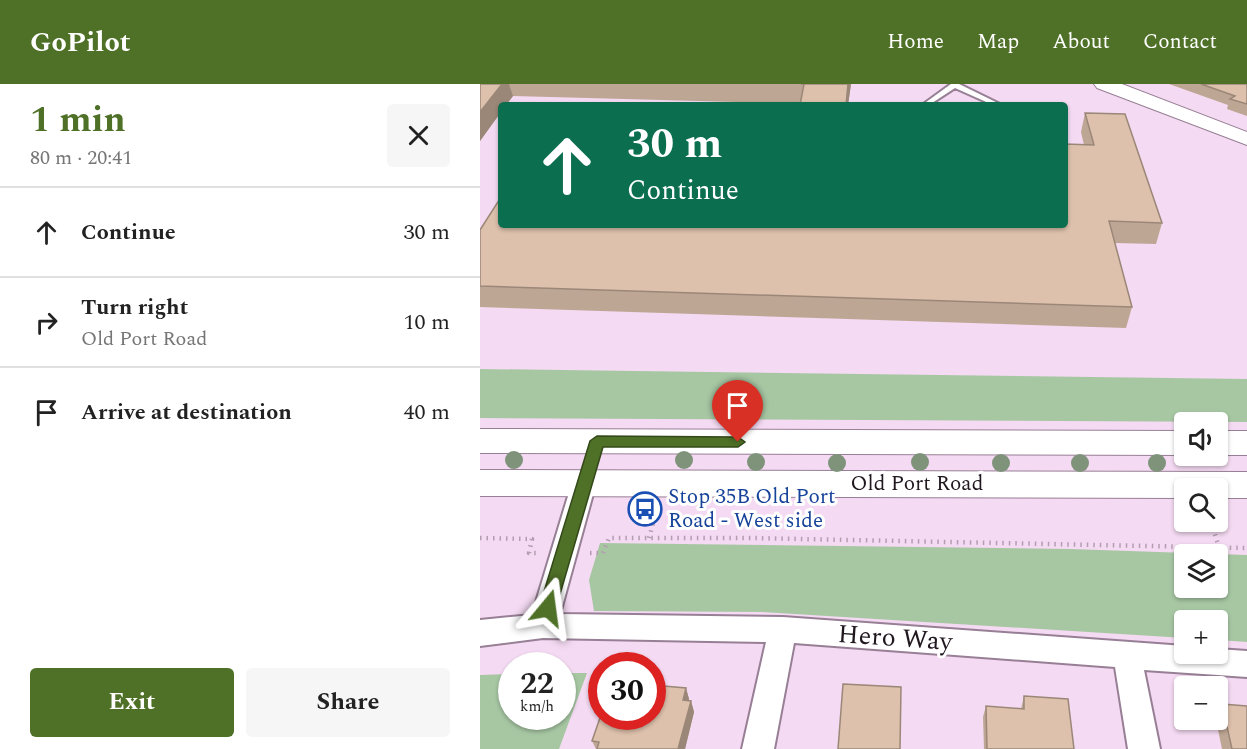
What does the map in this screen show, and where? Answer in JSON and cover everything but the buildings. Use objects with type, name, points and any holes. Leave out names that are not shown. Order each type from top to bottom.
[{"type":"main road","points":[[1104,84],[1247,140]]},
{"type":"main road","name":"Old Port Road","points":[[480,441],[1174,442]]},
{"type":"main road","points":[[584,483],[597,441]]},
{"type":"main road","points":[[1228,442],[1247,443]]},
{"type":"main road","name":"Old Port Road","points":[[480,483],[1247,485]]},
{"type":"street","points":[[543,626],[584,483]]},
{"type":"street","name":"Hero Way","points":[[480,633],[543,626],[783,630],[1247,664]]},
{"type":"street","points":[[758,749],[783,630]]},
{"type":"street","points":[[1127,656],[1144,749]]},
{"type":"lane","points":[[930,102],[955,85],[992,102]]},
{"type":"path","points":[[649,538],[658,502]]},
{"type":"path","points":[[480,538],[532,539],[530,553],[547,553]]},
{"type":"path","points":[[584,553],[603,553],[609,538],[1174,546]]},
{"type":"path","points":[[1228,547],[1247,548]]},
{"type":"green space","points":[[480,369],[1247,379],[1247,422],[1228,422],[1228,412],[1174,412],[1174,422],[480,418]]},
{"type":"green space","points":[[600,543],[1174,553],[1174,598],[1228,598],[1228,554],[1247,555],[1247,642],[1228,641],[1228,610],[1174,610],[1174,637],[762,612],[594,611],[589,580]]},
{"type":"green space","points":[[576,673],[587,673],[576,703]]},
{"type":"green space","points":[[498,674],[498,730],[566,730],[559,749],[480,749],[480,675]]},
{"type":"place","name":"Stop 35B Old Port Road - West side","points":[[645,509]]},
{"type":"route","points":[[548,608],[597,441],[738,442]]}]
